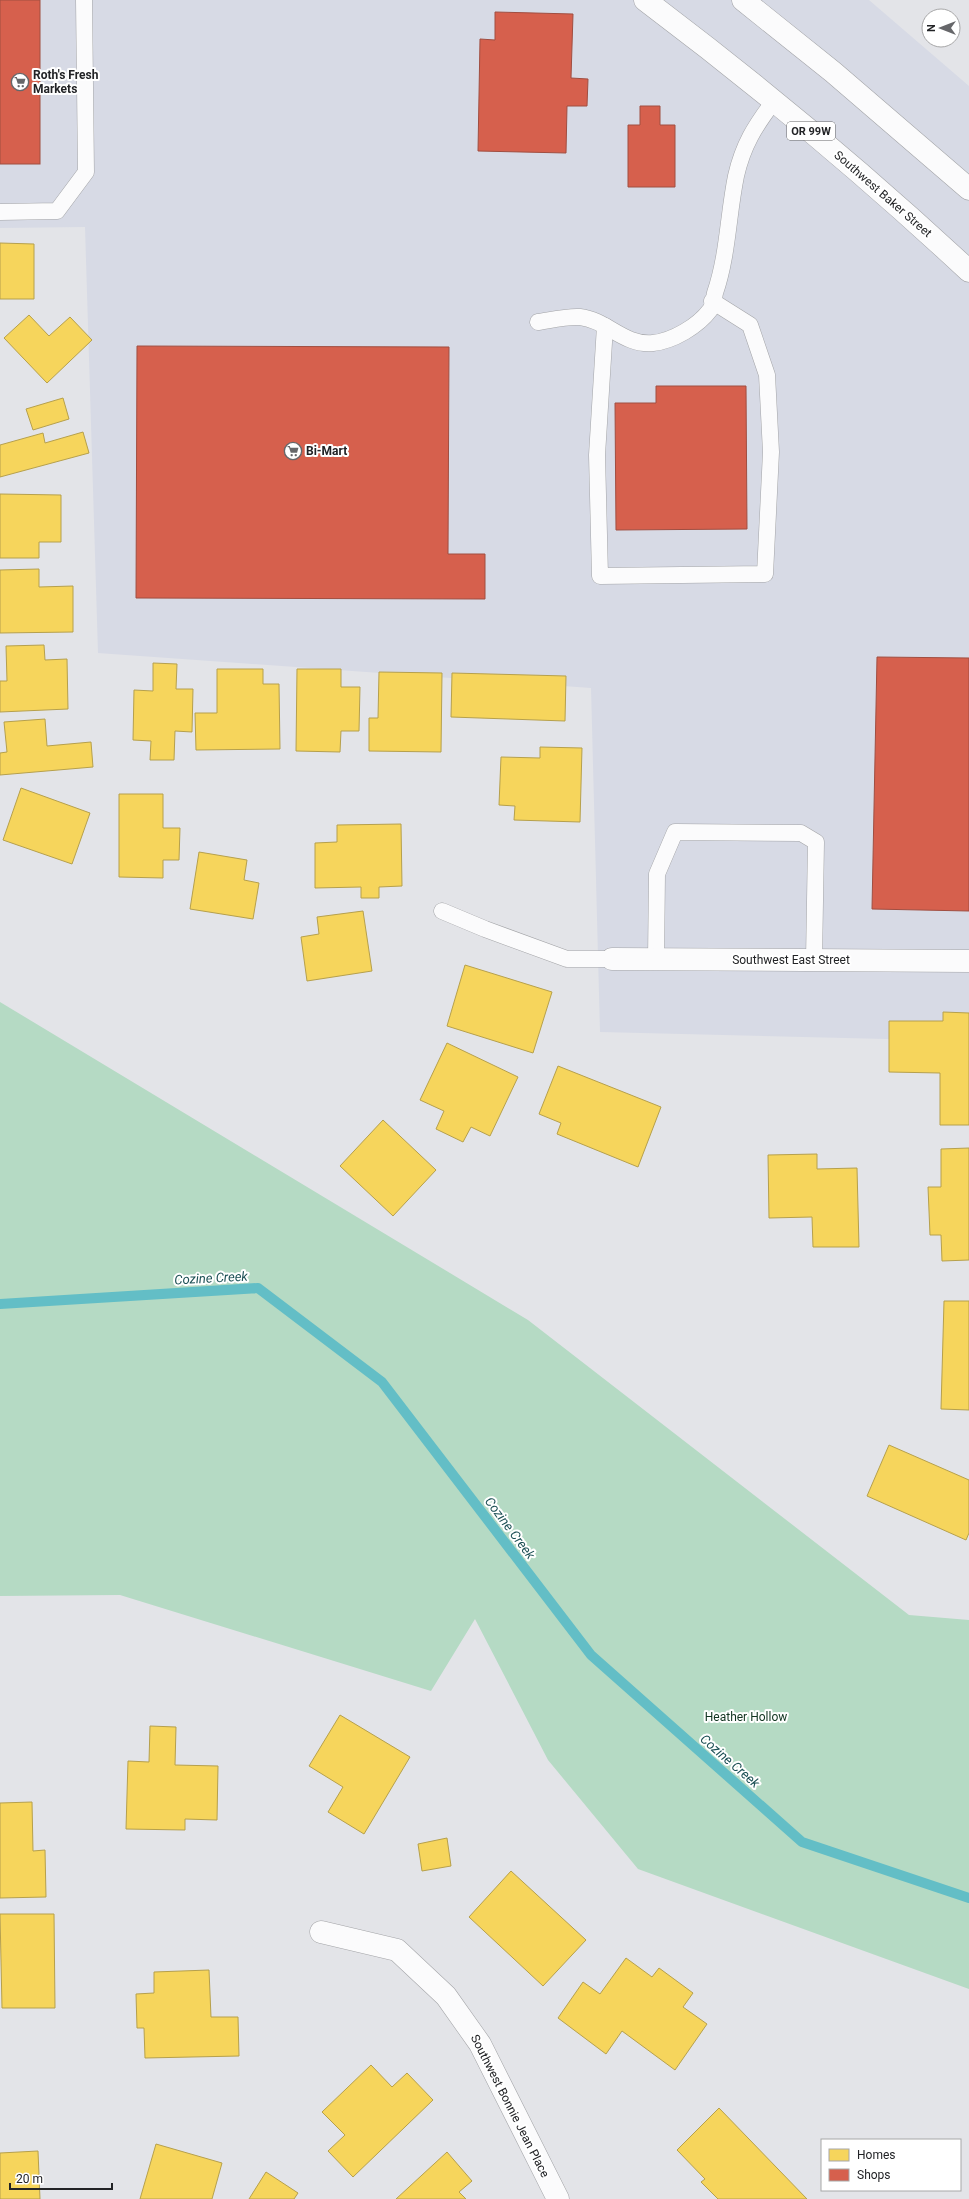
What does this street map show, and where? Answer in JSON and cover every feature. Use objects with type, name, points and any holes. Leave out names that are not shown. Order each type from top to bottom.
[{"type":"main road","name":"Southwest Baker Street","points":[[645,0],[774,101],[902,209],[969,271]]},
{"type":"main road","points":[[743,0],[833,72],[969,189]]},
{"type":"main road","name":"Southwest East Street","points":[[612,959],[969,961]]},
{"type":"main road","name":"Southwest Bonnie Jean Place","points":[[321,1932],[398,1950],[446,1996],[480,2044],[558,2199]]},
{"type":"lane","points":[[0,212],[58,212],[86,172],[84,0]]},
{"type":"lane","points":[[538,322],[580,317],[605,326],[620,336],[638,343],[654,343],[676,336],[696,323],[710,309],[721,275],[736,175],[745,146],[753,128],[774,101]]},
{"type":"lane","points":[[605,326],[598,455],[600,576],[765,574],[771,452],[767,375],[750,325],[712,301]]},
{"type":"lane","points":[[656,959],[657,874],[675,832],[801,833],[816,842],[814,960]]},
{"type":"lane","points":[[442,911],[485,929],[567,959],[612,959]]},
{"type":"shaded area","points":[[0,0],[869,0],[921,45],[921,48],[925,48],[969,86],[969,1041],[600,1032],[591,688],[98,653],[85,227],[0,228]]},
{"type":"green space","name":"Heather Hollow","points":[[0,1002],[528,1320],[909,1615],[969,1620],[969,1989],[638,1869],[548,1760],[475,1619],[431,1691],[120,1595],[0,1596]]},
{"type":"building: Homes","points":[[0,243],[34,244],[34,299],[0,299]]},
{"type":"building: Homes","points":[[29,315],[49,336],[70,317],[92,340],[47,383],[4,338]]},
{"type":"building: Homes","points":[[63,398],[69,419],[33,430],[26,409]]},
{"type":"building: Homes","points":[[83,432],[89,453],[0,477],[0,445],[43,433],[45,443]]},
{"type":"building: Homes","points":[[0,494],[61,495],[61,542],[39,542],[39,558],[0,558]]},
{"type":"building: Homes","points":[[39,569],[39,587],[73,586],[73,632],[0,633],[0,570]]},
{"type":"building: Homes","points":[[44,645],[45,660],[67,659],[68,709],[0,712],[0,681],[7,681],[6,646]]},
{"type":"building: Homes","points":[[153,663],[177,664],[176,689],[193,689],[192,732],[175,731],[174,760],[150,760],[151,741],[133,740],[134,690],[153,691]]},
{"type":"building: Homes","points":[[217,669],[263,669],[263,684],[279,684],[280,749],[196,750],[195,713],[217,713]]},
{"type":"building: Homes","points":[[297,669],[341,669],[341,687],[360,687],[359,731],[341,731],[340,752],[296,751]]},
{"type":"building: Homes","points":[[379,672],[442,673],[441,752],[369,751],[369,718],[378,718]]},
{"type":"building: Homes","points":[[452,673],[566,676],[565,721],[451,717]]},
{"type":"building: Homes","points":[[45,719],[47,746],[91,742],[93,767],[0,775],[0,753],[7,752],[4,722]]},
{"type":"building: Homes","points":[[540,747],[582,748],[580,822],[514,820],[515,806],[499,805],[501,757],[540,758]]},
{"type":"building: Homes","points":[[21,788],[90,813],[72,864],[3,840]]},
{"type":"building: Homes","points":[[119,794],[163,794],[163,828],[180,828],[179,860],[163,860],[163,878],[119,877]]},
{"type":"building: Homes","points":[[401,824],[402,886],[379,887],[379,898],[361,898],[361,887],[315,888],[315,843],[337,842],[337,825]]},
{"type":"building: Homes","points":[[199,852],[247,860],[244,880],[259,883],[253,919],[190,909]]},
{"type":"building: Homes","points":[[363,911],[372,971],[307,981],[301,937],[319,934],[317,917]]},
{"type":"building: Homes","points":[[465,965],[552,992],[533,1053],[447,1026]]},
{"type":"building: Homes","points":[[943,1012],[969,1013],[969,1125],[940,1125],[940,1073],[889,1072],[889,1021],[943,1021]]},
{"type":"building: Homes","points":[[447,1043],[518,1077],[490,1136],[471,1127],[463,1142],[436,1129],[444,1111],[420,1100]]},
{"type":"building: Homes","points":[[558,1066],[661,1107],[638,1167],[557,1134],[561,1123],[539,1114]]},
{"type":"building: Homes","points":[[383,1120],[436,1170],[393,1216],[340,1166]]},
{"type":"building: Homes","points":[[969,1148],[969,1260],[942,1261],[941,1235],[930,1235],[928,1187],[941,1187],[941,1149]]},
{"type":"building: Homes","points":[[817,1154],[817,1169],[857,1168],[859,1247],[813,1247],[812,1217],[769,1218],[768,1155]]},
{"type":"building: Homes","points":[[944,1301],[969,1301],[969,1410],[941,1409]]},
{"type":"building: Homes","points":[[889,1445],[969,1480],[969,1533],[966,1540],[867,1496]]},
{"type":"building: Homes","points":[[340,1715],[410,1757],[364,1834],[328,1812],[343,1787],[309,1766]]},
{"type":"building: Homes","points":[[150,1726],[176,1727],[175,1765],[218,1766],[217,1820],[185,1819],[185,1830],[126,1829],[128,1761],[149,1762]]},
{"type":"building: Homes","points":[[32,1802],[33,1851],[45,1850],[46,1897],[0,1898],[0,1803]]},
{"type":"building: Homes","points":[[447,1838],[451,1866],[422,1871],[418,1844]]},
{"type":"building: Homes","points":[[511,1871],[586,1940],[543,1986],[469,1917]]},
{"type":"building: Homes","points":[[0,1914],[54,1914],[55,2008],[2,2008]]},
{"type":"building: Homes","points":[[626,1958],[652,1977],[659,1968],[693,1993],[683,2007],[707,2024],[675,2070],[622,2031],[606,2054],[558,2018],[583,1982],[600,1994]]},
{"type":"building: Homes","points":[[209,1970],[211,2017],[238,2017],[239,2056],[145,2058],[144,2028],[137,2028],[136,1994],[154,1993],[154,1972]]},
{"type":"building: Homes","points":[[371,2065],[392,2087],[407,2073],[433,2100],[353,2177],[328,2151],[345,2135],[322,2112]]},
{"type":"building: Homes","points":[[719,2108],[807,2199],[718,2199],[701,2182],[705,2179],[677,2150]]},
{"type":"building: Homes","points":[[156,2144],[222,2163],[212,2199],[140,2199]]},
{"type":"building: Homes","points":[[38,2151],[40,2199],[0,2199],[0,2153]]},
{"type":"building: Homes","points":[[447,2152],[472,2181],[459,2192],[466,2199],[396,2199]]},
{"type":"building: Homes","points":[[266,2172],[298,2193],[294,2199],[249,2199]]},
{"type":"building: Shops","name":"Roth's Fresh Markets","points":[[0,0],[40,0],[40,164],[0,164]]},
{"type":"building: Shops","points":[[495,12],[573,14],[571,78],[588,79],[587,106],[567,106],[566,153],[478,151],[480,39],[495,40]]},
{"type":"building: Shops","points":[[640,106],[660,106],[660,125],[675,125],[675,187],[628,187],[628,125],[640,125]]},
{"type":"building: Shops","name":"Bi-Mart","points":[[137,346],[449,347],[448,554],[485,554],[485,599],[136,598]]},
{"type":"building: Shops","points":[[656,386],[746,386],[747,529],[616,530],[615,403],[656,403]]},
{"type":"building: Shops","points":[[877,657],[969,658],[969,911],[872,909]]},
{"type":"waterway","name":"Cozine Creek","points":[[0,1304],[258,1288],[382,1382],[591,1655],[802,1842],[969,1898]]},
{"type":"place","name":"Roth's Fresh Markets","points":[[20,82]]},
{"type":"place","name":"Bi-Mart","points":[[293,451]]}]
